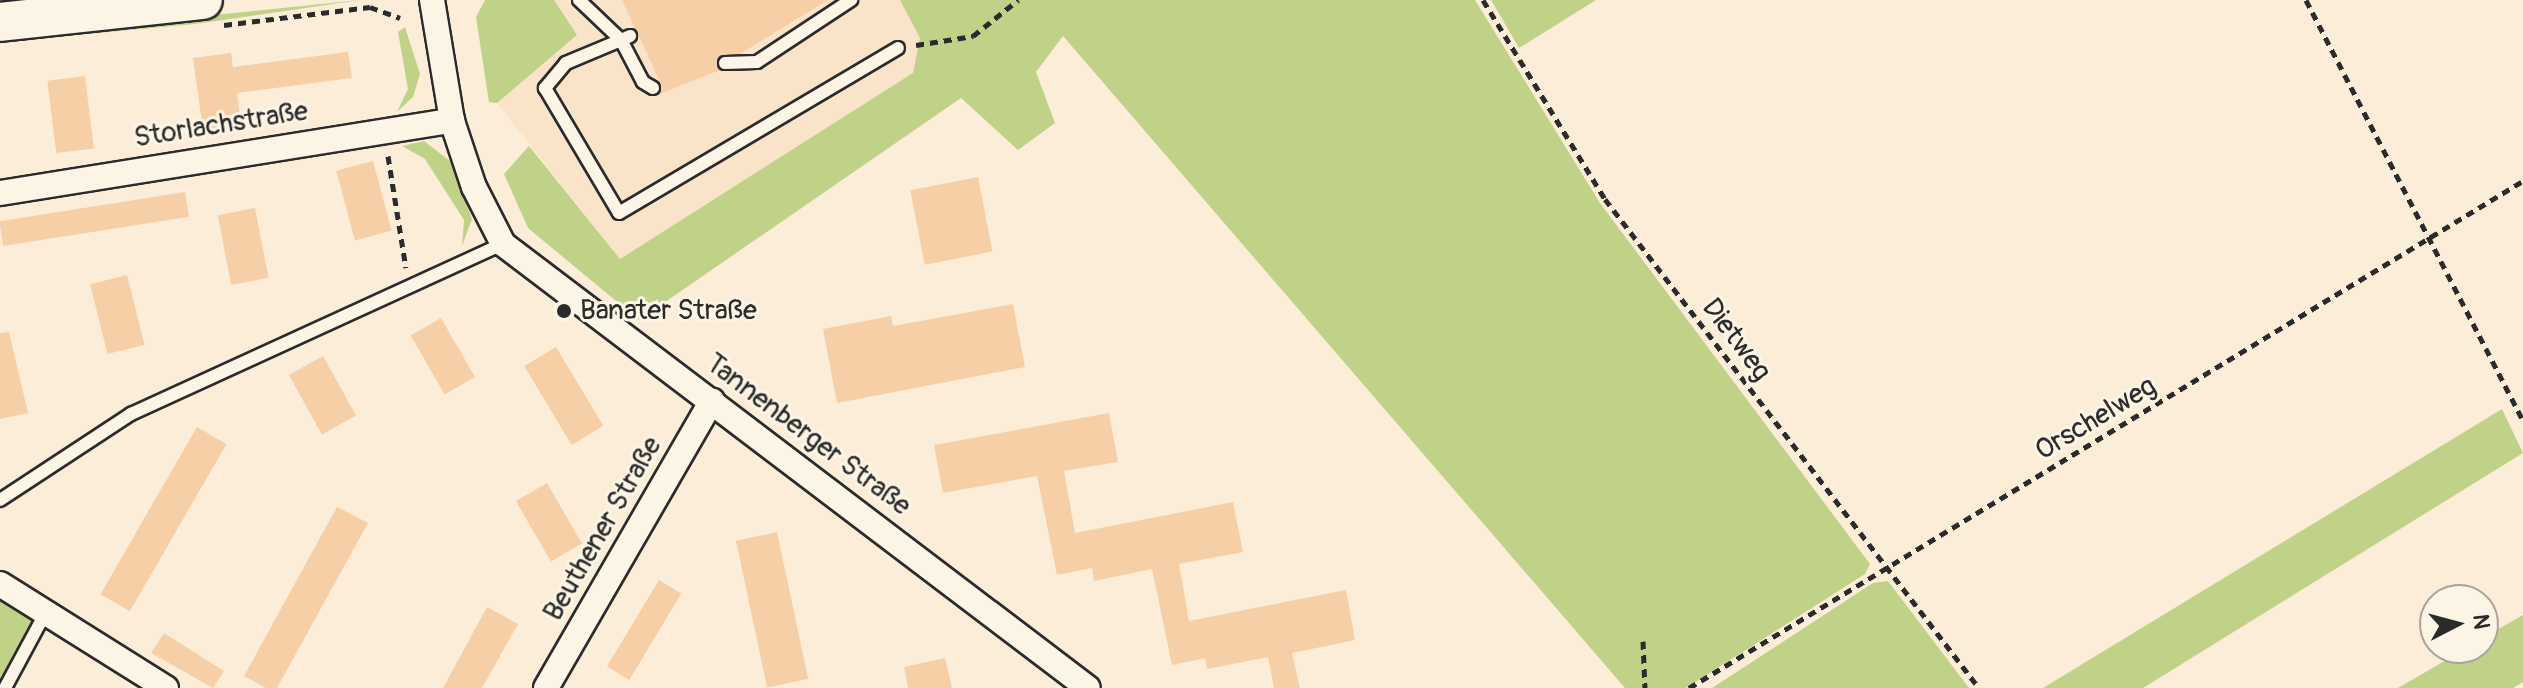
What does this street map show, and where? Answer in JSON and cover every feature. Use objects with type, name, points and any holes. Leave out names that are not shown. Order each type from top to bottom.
[{"type":"main road","points":[[0,22],[203,0]]},
{"type":"street","name":"Tannenberger Straße","points":[[432,0],[452,121],[474,187],[503,244],[1088,688]]},
{"type":"street","name":"Storlachstraße","points":[[0,193],[452,121]]},
{"type":"street","name":"Beuthener Straße","points":[[546,688],[712,401]]},
{"type":"street","points":[[0,584],[166,688]]},
{"type":"lane","points":[[579,0],[625,38],[643,82],[653,88]]},
{"type":"lane","points":[[725,63],[757,62],[843,3]]},
{"type":"lane","points":[[625,38],[566,63],[545,88],[619,213],[898,48]]},
{"type":"lane","points":[[0,500],[131,414],[503,244]]},
{"type":"lane","points":[[5,688],[46,612]]},
{"type":"path","points":[[898,48],[973,36],[1018,0]]},
{"type":"path","name":"Dietweg","points":[[1483,0],[1605,199],[1738,378],[1891,567],[1979,688]]},
{"type":"path","points":[[2306,0],[2427,240],[2523,420]]},
{"type":"path","points":[[393,148],[388,155],[412,286]]},
{"type":"path","name":"Orschelweg","points":[[1689,688],[2523,181]]},
{"type":"path","points":[[1643,641],[1645,688]]},
{"type":"shaded area","points":[[554,0],[900,0],[920,38],[913,73],[896,87],[620,259],[497,103],[577,36]]},
{"type":"green space","points":[[360,0],[195,24],[0,42],[0,37]]},
{"type":"green space","points":[[485,0],[554,0],[577,35],[497,103],[489,102],[476,17]]},
{"type":"green space","points":[[900,0],[1475,0],[1600,203],[1870,564],[1865,574],[1686,688],[1625,688],[1063,36],[1036,72],[1055,123],[1018,150],[961,98],[639,320],[528,228],[504,174],[529,146],[620,259],[913,73],[920,38]]},
{"type":"green space","points":[[1491,0],[1596,0],[1519,48]]},
{"type":"green space","points":[[405,27],[420,74],[413,97],[397,112],[408,89],[398,32]]},
{"type":"green space","points":[[424,141],[450,161],[472,219],[462,246],[464,220],[425,159],[402,146]]},
{"type":"green space","points":[[2502,409],[2523,453],[2143,688],[2043,688]]},
{"type":"green space","points":[[1888,581],[1969,688],[1712,688],[1873,583]]},
{"type":"green space","points":[[0,589],[43,615],[0,688]]},
{"type":"green space","points":[[2523,615],[2523,682],[2513,688],[2398,688],[2439,664],[2499,664],[2499,629]]},
{"type":"building","points":[[622,0],[828,0],[740,54],[720,56],[720,70],[660,94],[661,84]]},
{"type":"building","points":[[348,52],[352,78],[237,93],[241,124],[203,130],[193,58],[231,53],[233,67]]},
{"type":"building","points":[[85,76],[94,148],[56,153],[47,81]]},
{"type":"building","points":[[373,161],[392,231],[355,240],[336,171]]},
{"type":"building","points":[[978,177],[993,252],[925,265],[910,190]]},
{"type":"building","points":[[185,192],[189,217],[3,246],[0,221]]},
{"type":"building","points":[[255,208],[269,278],[231,285],[218,215]]},
{"type":"building","points":[[127,275],[144,345],[108,354],[90,284]]},
{"type":"building","points":[[1013,304],[1025,367],[837,403],[823,329],[891,316],[893,326]]},
{"type":"building","points":[[441,318],[475,377],[445,394],[411,336]]},
{"type":"building","points":[[9,332],[28,413],[0,419],[0,333]]},
{"type":"building","points":[[556,347],[603,426],[572,445],[524,366]]},
{"type":"building","points":[[323,356],[356,415],[322,434],[289,375]]},
{"type":"building","points":[[1109,413],[1118,462],[1064,471],[1075,533],[1233,502],[1243,552],[1179,564],[1189,621],[1346,590],[1355,640],[1292,653],[1300,688],[1274,688],[1268,657],[1207,669],[1205,658],[1172,665],[1152,569],[1094,581],[1092,568],[1057,575],[1037,476],[943,493],[934,445]]},
{"type":"building","points":[[197,427],[226,444],[130,611],[101,594]]},
{"type":"building","points":[[547,483],[582,544],[551,562],[516,501]]},
{"type":"building","points":[[337,507],[368,523],[277,688],[266,688],[244,676]]},
{"type":"building","points":[[777,532],[808,679],[767,687],[736,541]]},
{"type":"building","points":[[659,580],[681,593],[629,680],[607,667]]},
{"type":"building","points":[[487,607],[518,624],[482,688],[443,688]]},
{"type":"building","points":[[164,633],[224,671],[213,688],[151,653]]},
{"type":"building","points":[[945,658],[952,688],[908,688],[904,667]]},
{"type":"place","name":"Banater Straße","points":[[564,311]]}]
